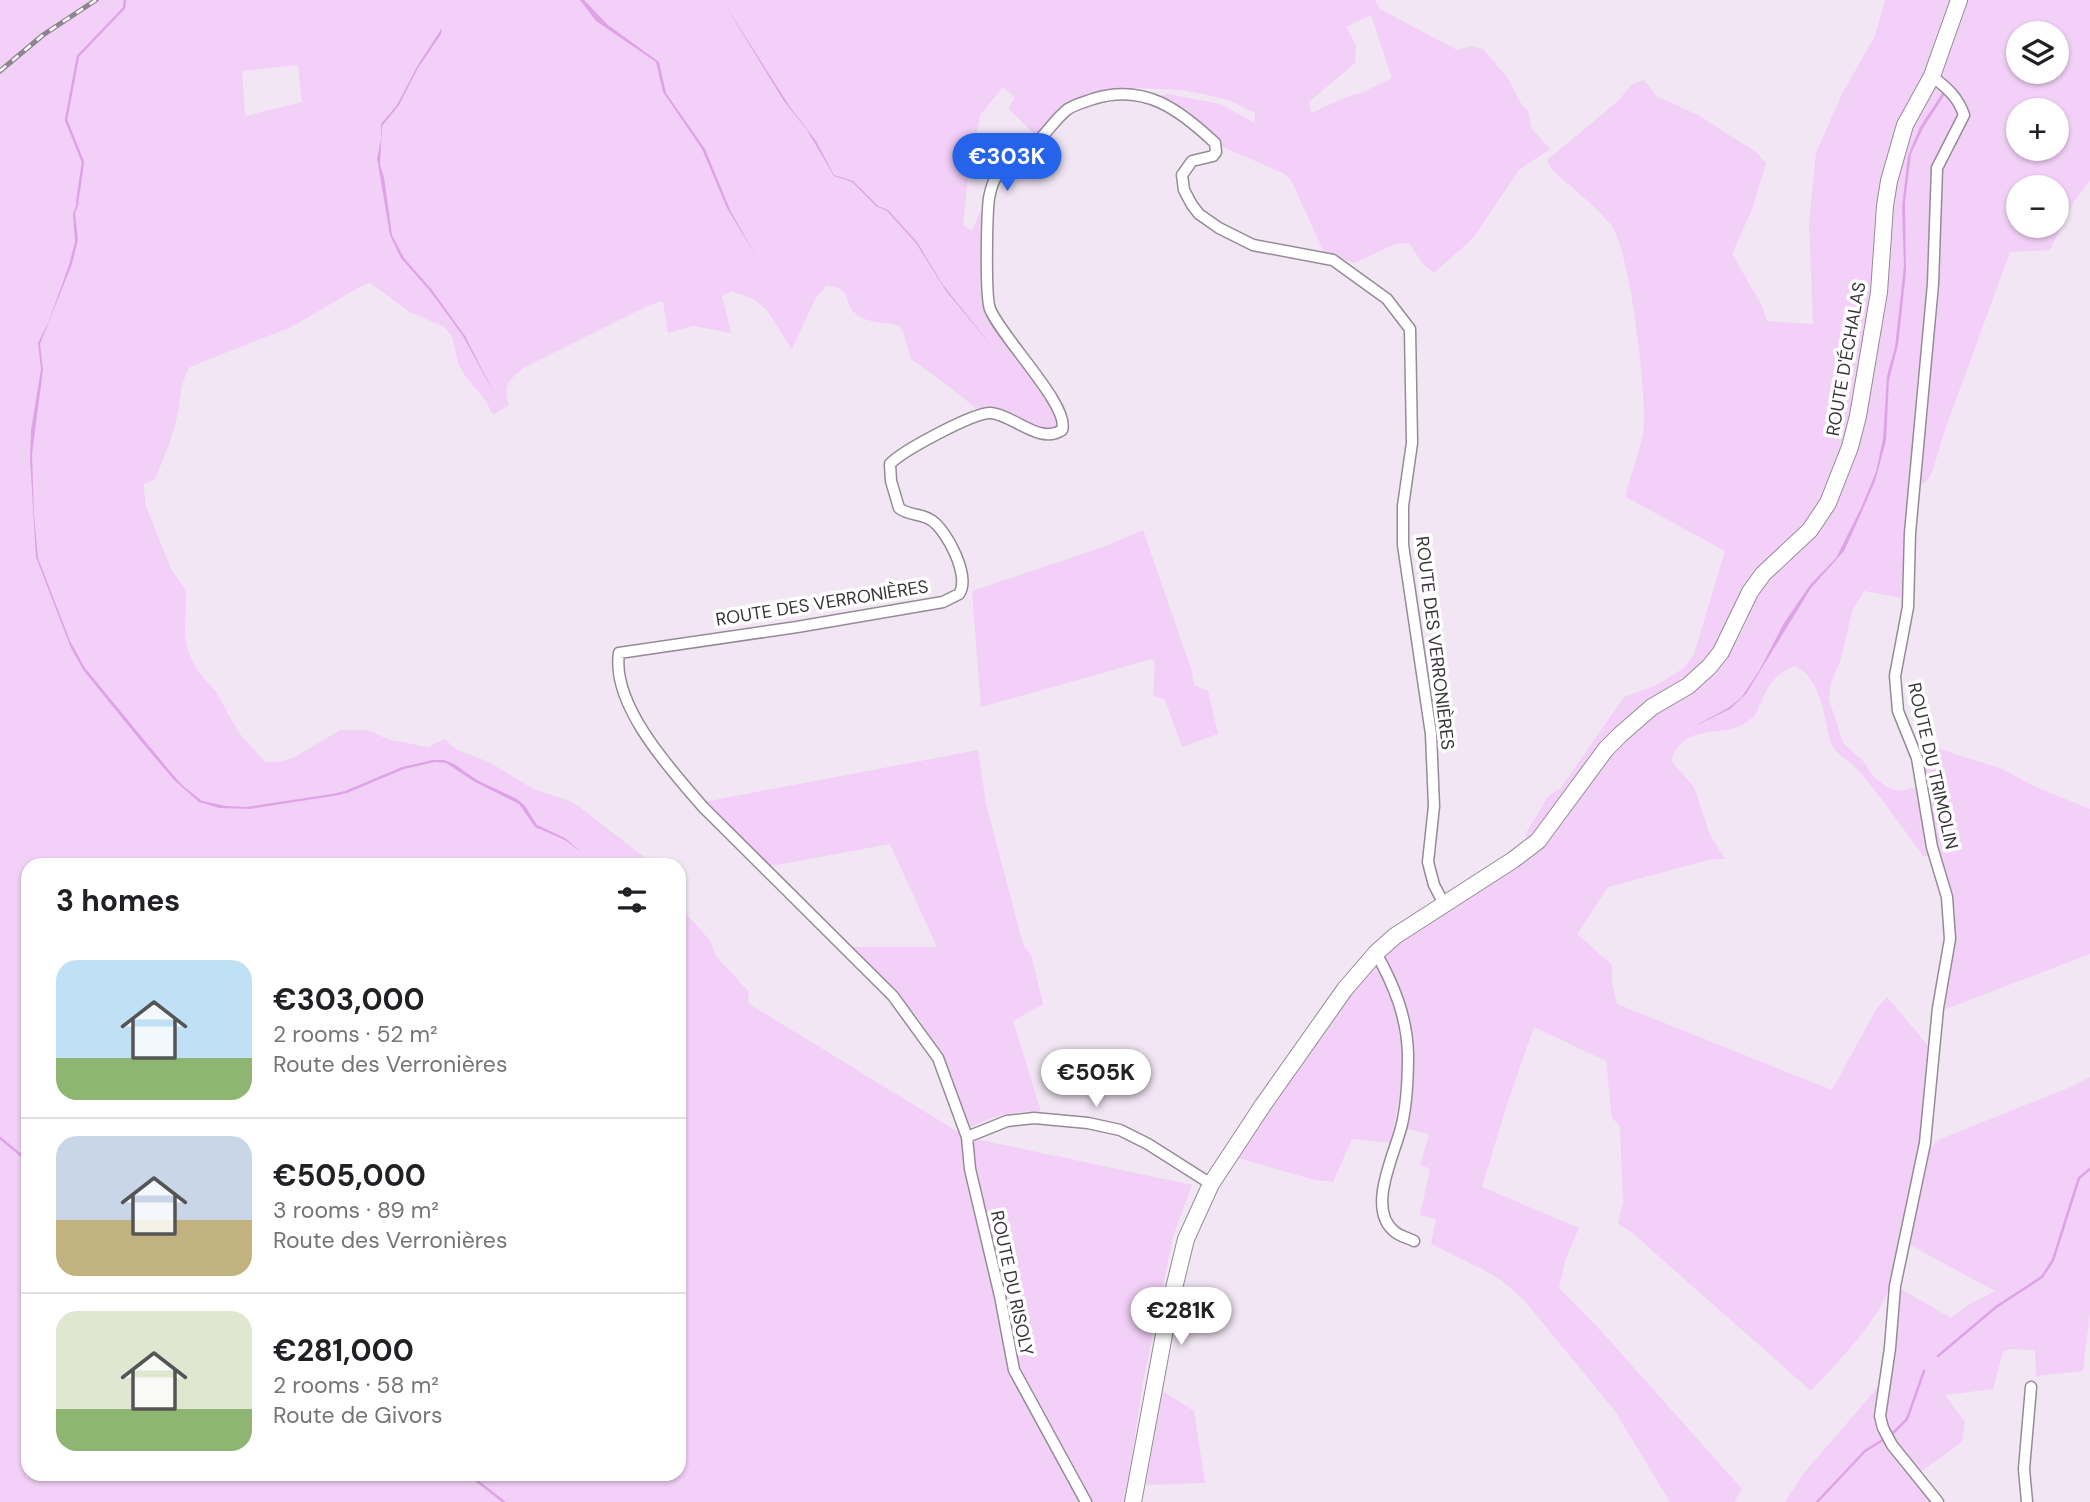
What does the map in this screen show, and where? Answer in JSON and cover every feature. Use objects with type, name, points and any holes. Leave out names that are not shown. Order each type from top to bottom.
[{"type":"street","name":"ROUTE D'ÉCHALAS","points":[[1133,1502],[1180,1262],[1194,1218],[1211,1184],[1256,1116],[1338,1000],[1376,953],[1395,936],[1513,860],[1546,833],[1606,749],[1634,721],[1688,686],[1709,667],[1721,652],[1750,593],[1763,574],[1810,530],[1828,503],[1850,447],[1858,416],[1879,292],[1889,181],[1905,125],[1932,76],[1957,1]]},
{"type":"street","name":"ROUTE DU TRIMOLIN","points":[[1932,76],[1949,89],[1960,103],[1965,116],[1937,168],[1933,284],[1910,533],[1908,607],[1898,654],[1895,689],[1898,710],[1913,745],[1922,780],[1932,847],[1947,897],[1950,939],[1939,1001],[1925,1143],[1895,1286],[1890,1348],[1880,1416],[1892,1445],[1938,1502]]},
{"type":"street","name":"ROUTE DES VERRONIÈRES","points":[[967,1137],[938,1058],[917,1026],[863,964],[695,798],[635,717],[622,687],[617,662],[619,653],[811,625],[943,602],[959,594],[963,583],[947,536],[927,517],[907,513],[899,508],[891,481],[890,464],[934,436],[984,413],[995,414],[1047,434],[1062,430],[1063,421],[1057,406],[990,310],[989,200],[994,181],[1002,167],[1034,145],[1061,116],[1082,103],[1106,95],[1131,93],[1148,97],[1184,116],[1215,143],[1216,148],[1213,156],[1192,161],[1181,175],[1184,190],[1199,214],[1219,228],[1253,245],[1333,260],[1387,299],[1410,329],[1412,443],[1403,506],[1403,545],[1431,734],[1434,806],[1428,862],[1434,885],[1444,904]]},
{"type":"street","points":[[1376,953],[1401,1006],[1408,1053],[1402,1124],[1382,1191],[1384,1208],[1391,1228],[1414,1241]]},
{"type":"street","points":[[967,1137],[1007,1121],[1034,1118],[1088,1123],[1120,1130],[1148,1144],[1211,1184]]},
{"type":"street","name":"ROUTE DU RISOLY","points":[[967,1137],[970,1168],[1014,1370],[1086,1502]]},
{"type":"street","points":[[2027,1502],[2024,1469],[2031,1387]]},
{"type":"shaded area","points":[[0,0],[1375,0],[1380,9],[1457,50],[1471,46],[1483,49],[1507,77],[1528,111],[1531,128],[1550,149],[1519,170],[1473,238],[1434,273],[1423,264],[1409,243],[1395,244],[1354,263],[1324,252],[1291,180],[1283,173],[1223,147],[1159,98],[1168,94],[1220,104],[1255,123],[1255,113],[1229,100],[1183,90],[1136,88],[1112,91],[1084,97],[1039,139],[1008,108],[1015,98],[1003,87],[980,115],[968,177],[963,225],[972,231],[980,212],[984,213],[982,285],[989,316],[999,335],[1055,409],[1059,421],[1057,426],[1049,428],[1035,426],[999,410],[977,409],[911,359],[899,326],[861,317],[852,309],[844,292],[826,286],[815,299],[792,349],[766,309],[753,299],[731,291],[722,296],[731,333],[693,326],[668,333],[663,301],[649,305],[525,367],[508,383],[506,392],[509,405],[493,415],[486,401],[463,373],[452,336],[444,327],[410,312],[370,283],[291,327],[190,367],[182,386],[176,421],[164,458],[155,479],[144,484],[145,504],[171,569],[186,591],[185,635],[188,651],[197,670],[216,692],[239,733],[265,762],[293,758],[340,730],[367,730],[390,740],[428,747],[444,739],[456,749],[491,763],[533,789],[570,801],[645,858],[21,858],[21,1481],[686,1481],[686,915],[710,941],[716,956],[749,992],[748,1003],[966,1137],[1192,1185],[1173,1237],[1143,1382],[1125,1502],[0,1502]],"holes":[[[1371,15],[1392,78],[1361,93],[1311,113],[1309,102],[1355,63],[1356,45],[1346,27]],[[298,65],[302,102],[245,116],[242,71]]]},
{"type":"shaded area","points":[[580,0],[584,0],[608,25],[659,62],[666,93],[705,149],[731,212],[757,258],[727,208],[702,149],[663,92],[656,62],[596,21]]},
{"type":"shaded area","points":[[722,0],[790,107],[816,141],[834,175],[853,181],[878,206],[888,210],[917,242],[943,285],[994,349],[946,291],[916,243],[887,211],[876,206],[852,182],[834,176],[807,130],[784,101]]},
{"type":"shaded area","points":[[1885,0],[2090,0],[2090,181],[2069,211],[2069,175],[2006,175],[2006,238],[2056,238],[2050,250],[2010,252],[1943,435],[1933,470],[1927,481],[1909,490],[1901,598],[1864,591],[1852,611],[1841,659],[1831,682],[1829,699],[1843,743],[1863,761],[1873,776],[1888,788],[1900,791],[1913,788],[1919,790],[1932,857],[1923,856],[1856,767],[1831,744],[1816,689],[1804,672],[1795,666],[1782,672],[1773,681],[1752,718],[1731,729],[1696,735],[1686,740],[1677,748],[1671,761],[1694,787],[1710,835],[1725,859],[1712,859],[1608,887],[1577,934],[1612,965],[1612,983],[1617,1004],[1832,1090],[1877,1008],[1887,997],[1930,1048],[1918,1161],[1890,1287],[1884,1300],[1855,1342],[1811,1391],[1630,1231],[1618,1224],[1623,1203],[1620,1126],[1612,1118],[1606,1061],[1534,1027],[1482,1187],[1579,1228],[1566,1258],[1559,1288],[1602,1332],[1742,1489],[1734,1502],[1670,1502],[1615,1411],[1524,1300],[1484,1270],[1431,1244],[1436,1219],[1420,1215],[1430,1169],[1420,1165],[1429,1134],[1404,1128],[1411,1080],[1412,1048],[1404,1001],[1386,960],[1386,953],[1443,911],[1523,862],[1544,845],[1560,826],[1591,774],[1619,742],[1653,711],[1693,692],[1711,677],[1744,628],[1756,592],[1768,581],[1758,574],[1718,648],[1701,668],[1636,712],[1610,736],[1584,767],[1546,822],[1526,843],[1526,833],[1549,795],[1560,789],[1624,697],[1659,684],[1684,668],[1694,654],[1725,551],[1626,497],[1643,434],[1644,408],[1635,321],[1624,262],[1611,225],[1553,171],[1547,160],[1617,102],[1632,84],[1644,80],[1656,96],[1698,115],[1756,152],[1766,163],[1752,209],[1732,254],[1762,306],[1767,321],[1813,324],[1809,224],[1816,153],[1842,94],[1875,36]]},
{"type":"shaded area","points":[[442,28],[399,105],[382,126],[380,165],[392,235],[404,258],[432,290],[465,336],[495,395],[463,336],[430,291],[401,258],[390,235],[377,158],[381,124],[397,105],[418,65]]},
{"type":"shaded area","points":[[1945,89],[1947,91],[1923,128],[1911,154],[1905,202],[1906,272],[1898,345],[1889,380],[1886,441],[1875,481],[1844,551],[1811,588],[1746,694],[1730,709],[1693,727],[1741,698],[1759,671],[1784,623],[1810,585],[1836,558],[1876,472],[1883,439],[1887,376],[1895,347],[1904,266],[1902,207],[1908,156],[1920,127]]},
{"type":"shaded area","points":[[77,203],[75,213],[78,240],[72,264],[40,344],[43,370],[32,454],[38,558],[70,641],[85,668],[182,785],[202,801],[246,807],[332,794],[402,767],[444,760],[517,799],[537,825],[565,838],[581,852],[565,840],[535,827],[519,804],[475,782],[446,763],[435,762],[404,769],[347,793],[333,796],[250,809],[219,808],[199,802],[174,780],[84,671],[71,648],[36,557],[30,458],[31,430],[41,369],[38,343],[69,265],[75,242],[73,214]]},
{"type":"shaded area","points":[[1143,530],[1192,672],[1194,685],[1208,691],[1218,734],[1182,747],[1165,700],[1153,695],[1155,664],[1152,659],[981,707],[972,591],[1106,546]]},
{"type":"shaded area","points":[[1930,746],[2002,769],[2036,787],[2090,809],[2090,954],[1943,1010],[1955,935],[1955,910],[1935,837],[1921,754]]},
{"type":"shaded area","points":[[978,750],[986,804],[1021,937],[1024,947],[1031,955],[1043,1004],[1013,1021],[1041,1112],[1005,1114],[971,1127],[929,1033],[898,994],[849,947],[937,947],[890,844],[771,866],[704,802]]},
{"type":"shaded area","points":[[1375,966],[1388,983],[1401,1027],[1402,1076],[1390,1143],[1352,1139],[1333,1182],[1311,1179],[1235,1157],[1361,979]]},
{"type":"shaded area","points":[[2090,1077],[2090,1311],[2083,1371],[2036,1376],[2035,1350],[2010,1349],[2003,1352],[1993,1389],[1945,1395],[1965,1422],[1962,1442],[1920,1472],[1893,1439],[1884,1415],[1901,1289],[1951,1318],[1968,1305],[1995,1291],[1910,1245],[1929,1150],[1938,1140]]},
{"type":"shaded area","points":[[1878,1387],[1873,1414],[1876,1432],[1930,1502],[1785,1502],[1803,1474]]},
{"type":"shaded area","points":[[1161,1390],[1194,1411],[1205,1483],[1146,1485]]},
{"type":"waterway","points":[[77,203],[83,162],[66,120],[78,56],[124,8],[125,0]]},
{"type":"waterway","points":[[0,1138],[21,1155]]},
{"type":"waterway","points":[[1938,1356],[1996,1307],[2042,1277],[2053,1260],[2079,1178],[2090,1169]]},
{"type":"waterway","points":[[1891,1435],[1907,1419],[1924,1371]]},
{"type":"waterway","points":[[1817,1502],[1865,1451],[1886,1438]]},
{"type":"waterway","points":[[477,1481],[504,1502]]},
{"type":"railway","points":[[0,71],[43,35],[96,0]]}]
